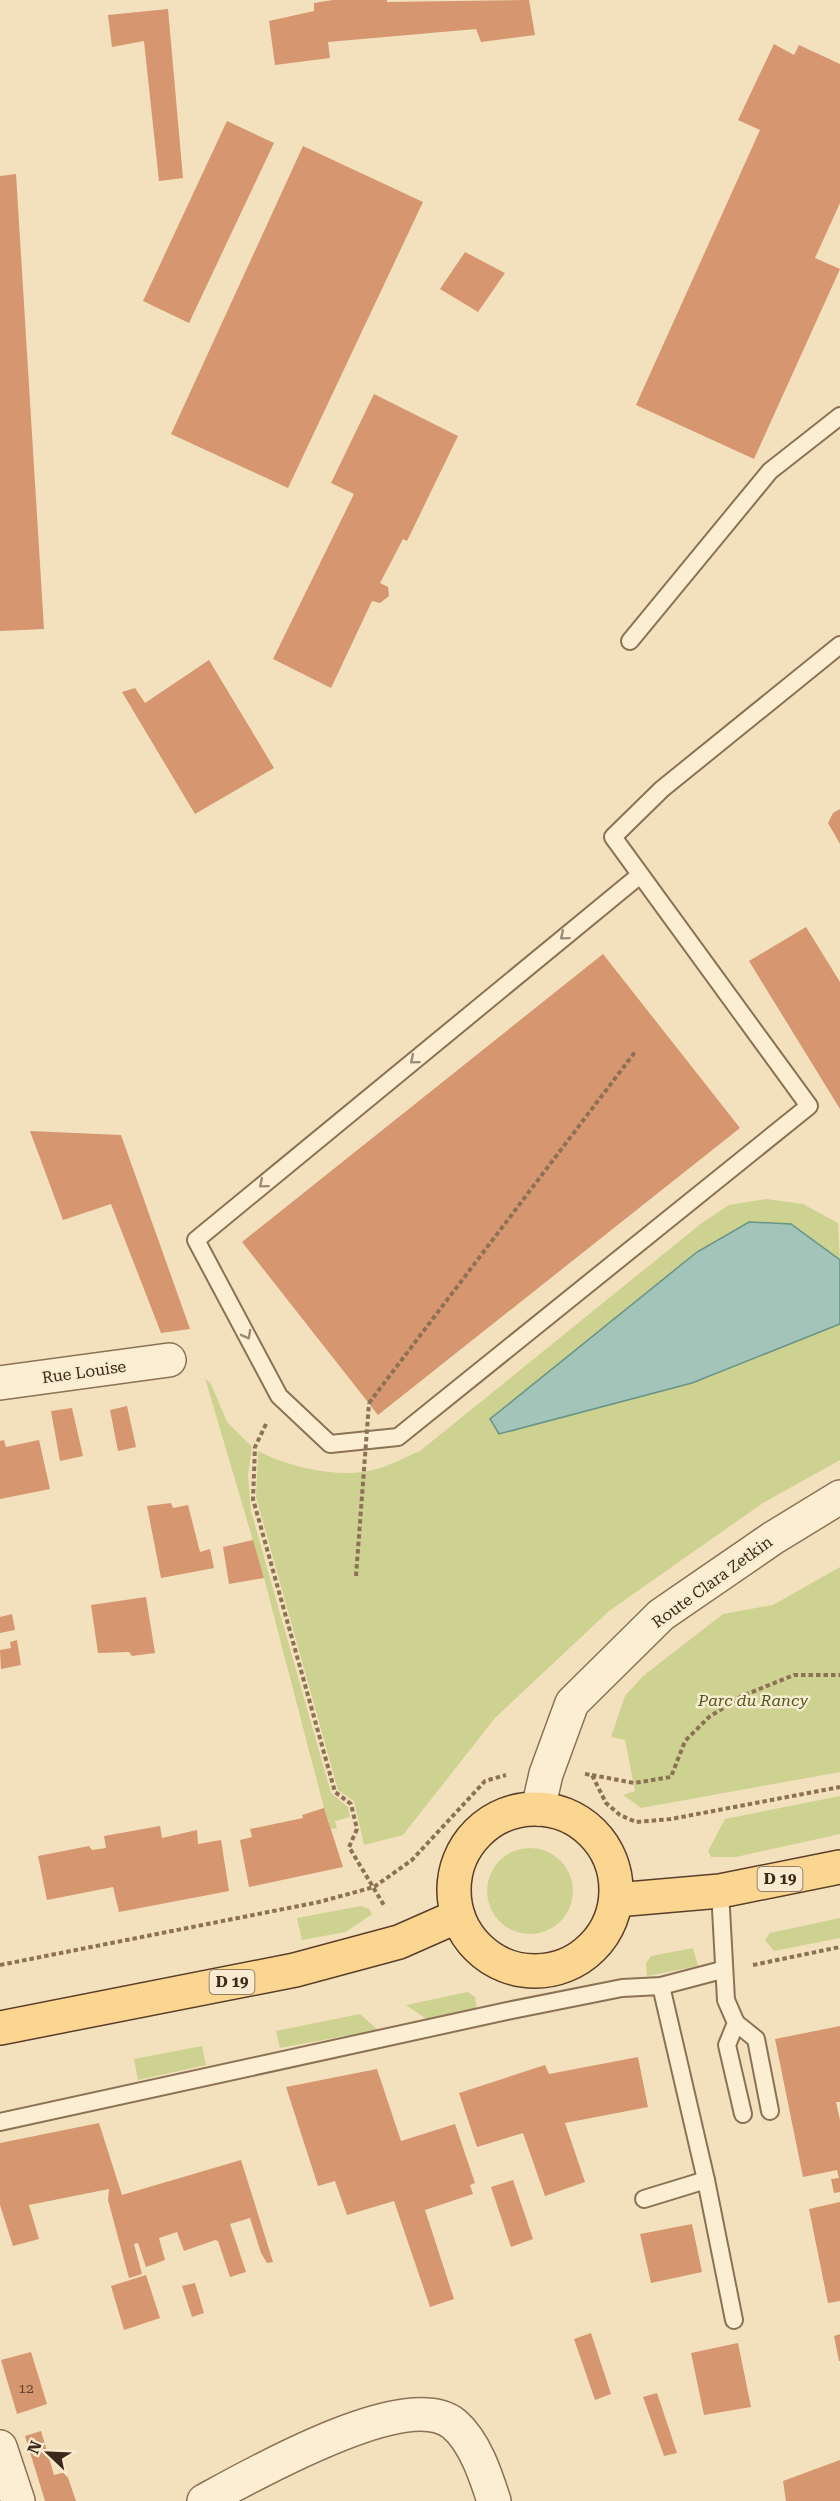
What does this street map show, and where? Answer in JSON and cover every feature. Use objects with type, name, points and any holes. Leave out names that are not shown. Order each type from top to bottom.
[{"type":"main road","points":[[551,1809],[577,1819],[588,1827],[612,1860],[616,1900],[608,1927],[591,1949],[567,1965],[552,1970],[524,1971],[494,1960],[472,1942],[458,1916],[453,1887],[459,1858],[475,1834],[501,1815],[551,1809]]},
{"type":"main road","name":"D 19","points":[[616,1900],[720,1891],[840,1867]]},
{"type":"main road","name":"D 19","points":[[0,2028],[295,1970],[399,1942],[458,1916]]},
{"type":"street","name":"Rue Louise","points":[[0,1383],[169,1360]]},
{"type":"street","name":"Route Clara Zetkin","points":[[538,1809],[546,1774],[572,1703],[661,1615],[773,1538],[840,1497]]},
{"type":"street","points":[[204,2501],[276,2462],[359,2426],[427,2414],[453,2423],[469,2441],[494,2501]]},
{"type":"street","points":[[0,2448],[18,2501]]},
{"type":"lane","points":[[630,640],[770,471],[840,416]]},
{"type":"lane","points":[[640,875],[609,898],[196,1240],[279,1396],[330,1444],[399,1437],[809,1106],[613,837],[662,789],[840,645]]},
{"type":"lane","points":[[720,1891],[722,1970],[726,2000],[736,2023],[756,2039],[770,2111]]},
{"type":"lane","points":[[0,2122],[530,2006],[621,1988],[661,1986],[722,1970]]},
{"type":"lane","points":[[661,1986],[706,2180],[734,2320]]},
{"type":"lane","points":[[736,2023],[727,2045],[742,2114]]},
{"type":"lane","points":[[644,2199],[706,2180]]},
{"type":"path","points":[[356,1576],[369,1403],[635,1052]]},
{"type":"path","points":[[279,1396],[255,1447],[253,1499],[335,1792],[351,1804],[357,1829],[349,1846],[387,1910]]},
{"type":"path","points":[[584,1774],[634,1784],[671,1777],[685,1741],[709,1717],[742,1696],[794,1675],[840,1675]]},
{"type":"path","points":[[0,1965],[319,1902],[374,1887],[412,1860],[485,1781],[504,1775]]},
{"type":"path","points":[[592,1775],[606,1803],[620,1815],[636,1822],[671,1819],[840,1787]]},
{"type":"path","points":[[722,1970],[840,1947]]},
{"type":"green space","points":[[766,1199],[803,1204],[838,1223],[840,1260],[791,1224],[749,1222],[697,1252],[629,1310],[692,1383],[840,1324],[840,1460],[763,1503],[609,1611],[495,1718],[403,1835],[364,1845],[354,1801],[338,1790],[256,1497],[258,1451],[300,1467],[348,1473],[377,1469],[420,1451],[703,1222],[729,1205]]},
{"type":"green space","points":[[205,1378],[211,1384],[227,1422],[252,1447],[248,1475],[251,1511],[331,1793],[348,1807],[350,1817],[335,1821],[337,1828],[331,1829],[324,1808],[264,1578]]},
{"type":"green space","name":"Parc du Rancy","points":[[840,1567],[840,1772],[641,1808],[623,1795],[635,1791],[625,1740],[611,1737],[625,1696],[643,1676],[723,1614],[773,1605]]},
{"type":"green space","points":[[840,1796],[840,1834],[736,1857],[711,1857],[708,1851],[725,1819]]},
{"type":"green space","points":[[530,1848],[554,1855],[566,1867],[573,1891],[566,1915],[554,1927],[530,1934],[506,1927],[494,1915],[487,1891],[494,1867],[506,1855]]},
{"type":"green space","points":[[361,1906],[369,1909],[372,1914],[346,1932],[302,1940],[297,1918]]},
{"type":"green space","points":[[840,1918],[840,1938],[774,1951],[765,1940],[770,1933]]},
{"type":"green space","points":[[693,1948],[698,1966],[647,1976],[646,1963],[651,1956]]},
{"type":"green space","points":[[468,1992],[475,1997],[477,2010],[428,2020],[406,2005]]},
{"type":"green space","points":[[360,2014],[378,2030],[280,2048],[276,2031]]},
{"type":"green space","points":[[202,2046],[206,2065],[138,2080],[134,2059]]},
{"type":"water","points":[[749,1222],[791,1224],[840,1260],[840,1324],[692,1383],[499,1434],[490,1419],[697,1252]]},
{"type":"building","points":[[333,0],[387,0],[387,2],[529,0],[535,35],[481,42],[476,29],[328,42],[330,58],[275,65],[269,21],[314,11],[314,3]]},
{"type":"building","points":[[168,9],[183,178],[159,181],[144,41],[112,47],[108,15]]},
{"type":"building","points":[[774,44],[794,55],[799,45],[840,64],[840,203],[815,258],[840,269],[754,459],[636,405],[760,130],[738,120]]},
{"type":"building","points":[[227,121],[274,143],[189,323],[143,301]]},
{"type":"building","points":[[303,146],[423,202],[288,488],[171,434]]},
{"type":"building","points":[[16,174],[44,629],[0,631],[0,176]]},
{"type":"building","points":[[465,252],[505,273],[478,312],[440,289]]},
{"type":"building","points":[[374,394],[458,436],[407,541],[403,539],[380,583],[388,587],[389,596],[380,603],[372,601],[331,688],[273,659],[354,494],[331,483]]},
{"type":"building","points":[[209,660],[274,768],[195,814],[122,692],[135,688],[145,703]]},
{"type":"building","points":[[840,809],[840,844],[828,823],[833,813]]},
{"type":"building","points":[[806,927],[840,982],[840,1109],[749,961]]},
{"type":"building","points":[[603,954],[740,1128],[378,1415],[242,1242]]},
{"type":"building","points":[[30,1131],[121,1135],[190,1329],[161,1333],[111,1204],[63,1220]]},
{"type":"building","points":[[127,1406],[136,1447],[118,1451],[110,1410]]},
{"type":"building","points":[[72,1408],[83,1456],[60,1461],[51,1411]]},
{"type":"building","points":[[4,1440],[6,1447],[39,1440],[50,1489],[0,1499],[0,1441]]},
{"type":"building","points":[[171,1503],[173,1508],[188,1505],[200,1552],[210,1549],[214,1568],[161,1578],[147,1506]]},
{"type":"building","points":[[253,1540],[264,1578],[229,1584],[223,1547]]},
{"type":"building","points":[[146,1597],[155,1653],[132,1656],[129,1652],[98,1653],[91,1605]]},
{"type":"building","points":[[12,1614],[15,1630],[0,1633],[0,1617]]},
{"type":"building","points":[[17,1640],[21,1665],[1,1669],[0,1650],[11,1648],[10,1642]]},
{"type":"building","points":[[324,1808],[343,1867],[249,1887],[240,1840],[252,1837],[250,1829],[303,1818],[302,1815]]},
{"type":"building","points":[[160,1826],[162,1838],[197,1830],[198,1844],[221,1840],[229,1891],[119,1912],[113,1887],[47,1900],[38,1856],[89,1846],[92,1850],[106,1848],[104,1836]]},
{"type":"building","points":[[840,2026],[840,2102],[836,2102],[840,2120],[840,2192],[834,2193],[831,2179],[839,2178],[837,2170],[803,2177],[775,2039]]},
{"type":"building","points":[[638,2057],[648,2107],[565,2123],[585,2182],[545,2196],[523,2133],[477,2147],[459,2093],[545,2065],[549,2074]]},
{"type":"building","points":[[377,2069],[401,2141],[455,2124],[475,2183],[470,2185],[473,2194],[425,2210],[454,2299],[430,2307],[394,2201],[347,2215],[335,2181],[318,2186],[286,2087]]},
{"type":"building","points":[[99,2123],[122,2195],[241,2160],[273,2262],[267,2263],[261,2253],[250,2218],[230,2224],[246,2272],[230,2277],[218,2241],[215,2240],[184,2251],[177,2232],[159,2238],[165,2260],[146,2267],[138,2243],[134,2244],[142,2274],[129,2278],[108,2200],[109,2189],[29,2205],[39,2239],[13,2246],[0,2205],[0,2143]]},
{"type":"building","points":[[513,2180],[533,2239],[511,2247],[491,2187]]},
{"type":"building","points":[[840,2202],[840,2301],[828,2303],[809,2209]]},
{"type":"building","points":[[692,2224],[702,2272],[651,2283],[640,2234]]},
{"type":"building","points":[[146,2275],[160,2318],[124,2330],[111,2286]]},
{"type":"building","points":[[195,2283],[204,2313],[192,2317],[182,2286]]},
{"type":"building","points":[[591,2333],[611,2394],[595,2400],[574,2339]]},
{"type":"building","points":[[840,2334],[840,2361],[839,2361],[834,2336]]},
{"type":"building","points":[[738,2343],[751,2407],[704,2415],[691,2353]]},
{"type":"building","points":[[31,2352],[47,2404],[17,2414],[1,2360]]},
{"type":"building","points":[[657,2393],[677,2453],[664,2456],[643,2397]]},
{"type":"building","points":[[41,2431],[54,2475],[66,2472],[76,2501],[45,2501],[25,2436]]},
{"type":"building","points":[[840,2460],[840,2501],[786,2501],[783,2481]]}]
